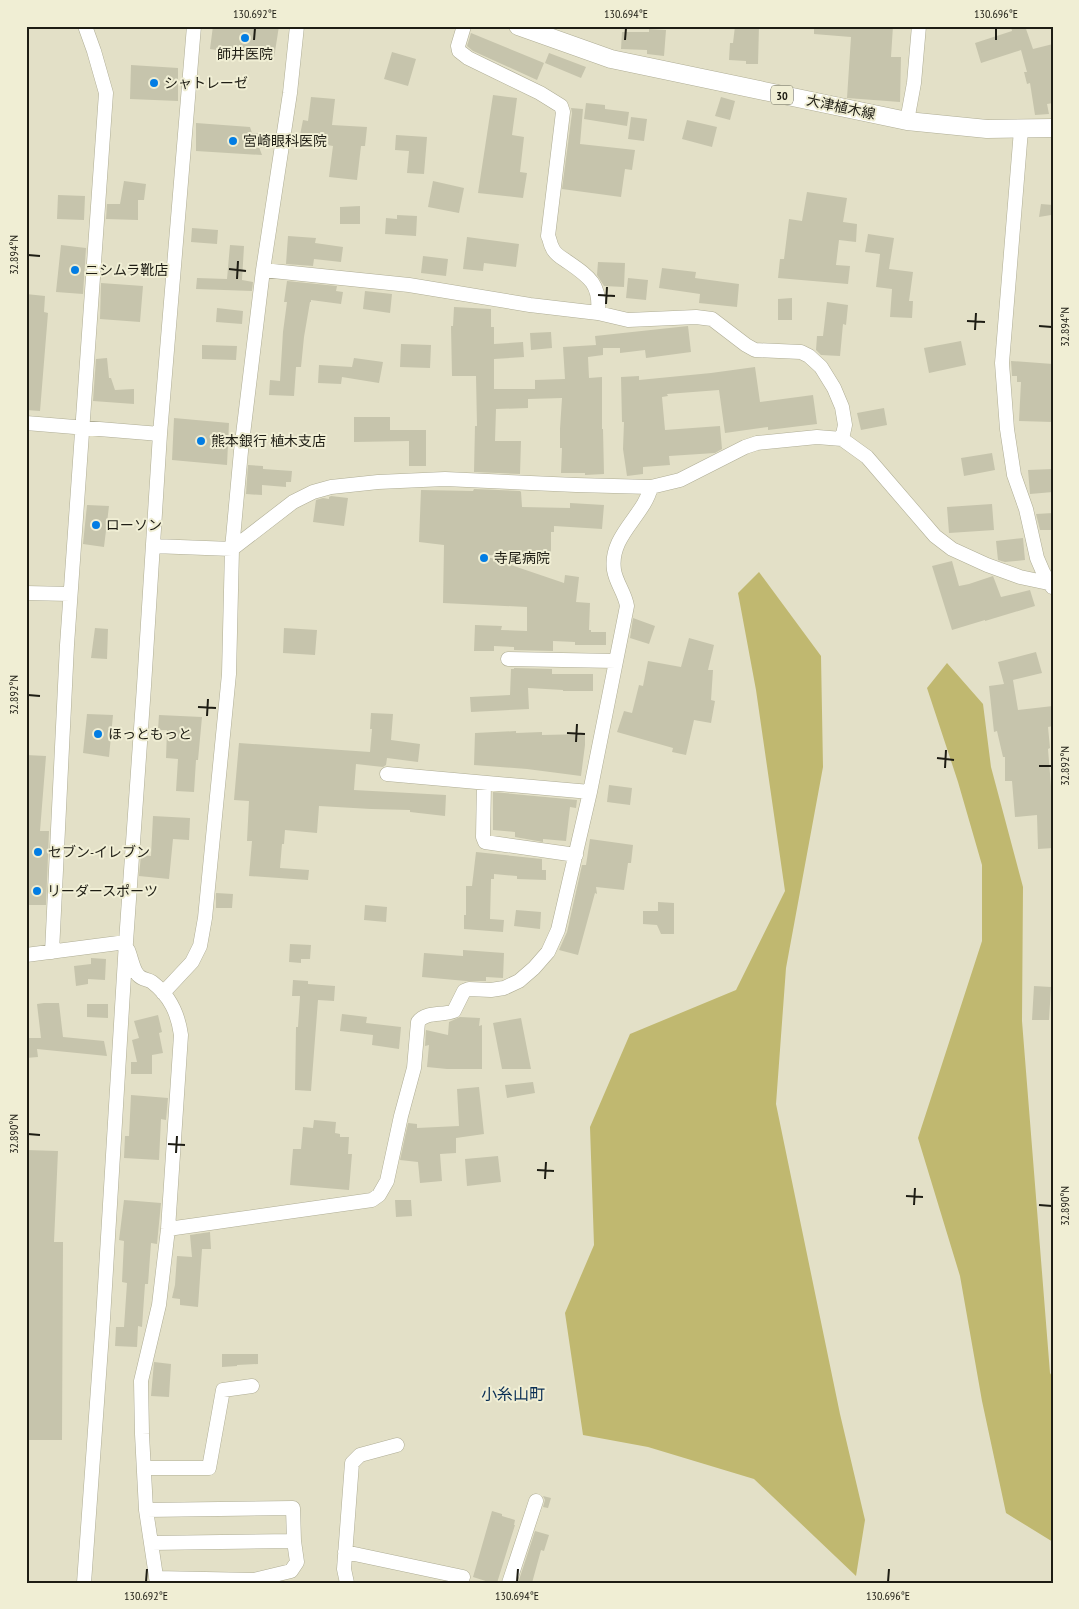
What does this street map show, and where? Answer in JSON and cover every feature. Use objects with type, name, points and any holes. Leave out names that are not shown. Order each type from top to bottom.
[{"type":"main road","name":"大津植木線","points":[[518,26],[612,59],[907,121],[987,129],[1053,128]]},
{"type":"street","points":[[52,952],[70,594],[106,93],[85,26]]},
{"type":"street","points":[[84,1583],[103,1319],[160,434],[194,26]]},
{"type":"street","points":[[162,993],[192,962],[200,946],[205,918],[229,674],[232,549],[241,451],[263,270],[290,93],[297,26]]},
{"type":"street","points":[[464,26],[458,46],[459,51],[476,63],[540,93],[561,106],[563,112],[548,236],[552,248],[559,256],[589,276],[596,288],[599,303],[598,313]]},
{"type":"street","points":[[907,121],[914,83],[919,26]]},
{"type":"street","points":[[1016,129],[1021,130],[1002,363],[1007,429],[1014,475],[1026,509],[1037,558],[1043,572],[1052,585]]},
{"type":"street","points":[[263,270],[409,285],[530,305],[598,313],[628,320],[712,319],[755,350],[800,352],[809,356],[821,367],[834,388],[842,407],[844,425],[842,438]]},
{"type":"street","points":[[26,423],[160,434]]},
{"type":"street","points":[[153,546],[232,549],[293,502],[312,492],[331,487],[378,482],[445,479],[576,485],[651,486],[680,480],[745,446],[817,437],[842,438],[867,457],[935,536],[952,549],[1020,577],[1052,585]]},
{"type":"street","points":[[168,1229],[372,1200],[379,1195],[387,1181],[414,1068],[418,1022],[420,1018],[447,1014],[454,1011],[464,991],[469,989],[491,990],[504,988],[519,981],[548,952],[558,930],[576,855],[627,606],[616,580],[614,556],[630,523],[649,497],[651,486]]},
{"type":"street","points":[[26,593],[70,594]]},
{"type":"street","points":[[508,659],[616,661]]},
{"type":"street","points":[[387,774],[590,792]]},
{"type":"street","points":[[484,782],[482,837],[485,842],[576,855]]},
{"type":"street","points":[[26,955],[126,942]]},
{"type":"street","points":[[126,942],[137,975],[143,979],[150,980],[168,998],[179,1017],[181,1035],[168,1229],[158,1305],[142,1381],[146,1510],[157,1580],[254,1580],[291,1570],[297,1562],[293,1508],[146,1510]]},
{"type":"street","points":[[144,1468],[209,1468],[223,1390],[252,1386]]},
{"type":"street","points":[[347,1583],[344,1569],[352,1463],[360,1455],[397,1445]]},
{"type":"street","points":[[509,1583],[536,1501]]},
{"type":"street","points":[[151,1543],[294,1541]]},
{"type":"street","points":[[345,1552],[463,1577]]},
{"type":"shaded area","points":[[759,572],[821,656],[823,767],[786,968],[776,1104],[840,1414],[865,1520],[856,1576],[754,1479],[648,1447],[583,1435],[565,1313],[594,1245],[590,1127],[630,1034],[736,990],[785,891],[756,690],[738,593]]},
{"type":"shaded area","points":[[947,663],[983,704],[991,767],[1023,887],[1022,1021],[1050,1373],[1053,1378],[1053,1542],[1006,1513],[982,1401],[960,1276],[918,1138],[982,941],[982,865],[958,782],[927,688]]},
{"type":"building","name":"師井医院","points":[[213,26],[279,26],[274,58],[210,49]]},
{"type":"building","points":[[735,26],[759,26],[758,64],[746,64],[746,61],[729,60],[730,43],[733,43]]},
{"type":"building","points":[[814,26],[893,26],[891,57],[901,57],[900,102],[847,98],[851,37],[814,34]]},
{"type":"building","points":[[1011,26],[1025,26],[1033,49],[1053,44],[1053,103],[1047,104],[1049,114],[1035,115],[1030,83],[1027,84],[1024,72],[1027,72],[1021,50],[981,63],[975,43],[1012,31]]},
{"type":"building","points":[[649,29],[666,30],[664,56],[647,54],[647,50],[621,49],[622,32],[649,32]]},
{"type":"building","points":[[471,33],[544,63],[537,80],[473,51],[467,46]]},
{"type":"building","points":[[392,52],[416,59],[408,86],[384,79]]},
{"type":"building","points":[[549,53],[586,67],[581,78],[545,63]]},
{"type":"building","name":"シャトレーゼ","points":[[131,65],[178,68],[178,101],[130,99]]},
{"type":"building","points":[[493,95],[517,98],[512,135],[524,137],[520,172],[527,173],[523,198],[478,193]]},
{"type":"building","points":[[311,97],[335,99],[332,125],[367,127],[365,146],[361,146],[357,180],[329,177],[333,146],[299,140],[303,120],[308,121]]},
{"type":"building","points":[[721,97],[735,101],[730,120],[715,116]]},
{"type":"building","points":[[586,103],[605,105],[605,109],[629,112],[627,126],[584,119]]},
{"type":"building","points":[[571,108],[583,109],[580,144],[635,150],[632,170],[625,169],[621,197],[562,189],[572,113]]},
{"type":"building","points":[[631,117],[647,119],[644,141],[628,139]]},
{"type":"building","points":[[687,120],[717,127],[712,147],[682,139]]},
{"type":"building","name":"宮崎眼科医院","points":[[196,123],[250,127],[252,133],[269,134],[271,148],[259,147],[262,155],[196,151]]},
{"type":"building","points":[[396,135],[427,137],[424,174],[407,173],[409,151],[395,150]]},
{"type":"building","points":[[124,181],[146,184],[144,200],[138,200],[138,220],[106,219],[107,204],[120,204]]},
{"type":"building","points":[[433,181],[464,188],[459,213],[428,207]]},
{"type":"building","points":[[807,192],[847,198],[843,222],[857,224],[856,242],[839,240],[836,265],[850,266],[848,284],[778,278],[780,259],[784,259],[789,219],[802,221]]},
{"type":"building","points":[[58,195],[85,196],[84,220],[57,219]]},
{"type":"building","points":[[1041,204],[1053,205],[1051,215],[1039,217]]},
{"type":"building","points":[[360,206],[360,224],[340,224],[340,207]]},
{"type":"building","points":[[397,215],[417,216],[416,236],[385,234],[386,218],[397,219]]},
{"type":"building","points":[[192,228],[218,230],[217,244],[191,242]]},
{"type":"building","points":[[868,234],[894,238],[889,269],[913,272],[909,301],[913,301],[912,318],[890,317],[892,289],[876,287],[880,254],[865,252]]},
{"type":"building","points":[[288,236],[316,238],[315,243],[343,247],[341,262],[314,259],[313,266],[286,264]]},
{"type":"building","points":[[467,237],[519,244],[516,267],[484,263],[483,271],[463,269]]},
{"type":"building","name":"ニシムラ靴店","points":[[61,245],[86,248],[83,294],[56,292]]},
{"type":"building","points":[[230,245],[244,246],[242,280],[253,282],[252,291],[196,289],[197,278],[227,279]]},
{"type":"building","points":[[423,256],[448,259],[446,276],[421,273]]},
{"type":"building","points":[[598,262],[625,263],[624,287],[604,286],[597,275]]},
{"type":"building","points":[[662,268],[696,272],[695,278],[739,284],[737,307],[699,303],[700,294],[659,288]]},
{"type":"building","points":[[628,278],[648,280],[646,300],[626,298]]},
{"type":"building","points":[[287,281],[337,286],[336,291],[343,292],[341,304],[311,300],[301,367],[296,367],[294,396],[269,395],[270,380],[280,381],[287,302],[284,302]]},
{"type":"building","points":[[101,283],[143,286],[140,322],[100,319]]},
{"type":"building","points":[[365,291],[392,294],[390,313],[363,309]]},
{"type":"building","points":[[26,294],[45,296],[44,312],[48,313],[40,411],[26,410]]},
{"type":"building","points":[[792,298],[792,320],[778,320],[778,299]]},
{"type":"building","points":[[827,302],[848,305],[846,325],[843,324],[840,356],[821,355],[816,350],[817,336],[823,336]]},
{"type":"building","points":[[454,307],[491,309],[491,327],[494,327],[494,344],[523,342],[524,357],[494,359],[494,389],[535,389],[535,380],[565,379],[563,347],[596,345],[595,336],[688,326],[691,352],[646,358],[645,350],[620,353],[620,348],[603,348],[603,355],[588,357],[589,378],[602,377],[604,474],[561,473],[562,448],[560,448],[560,429],[562,398],[528,399],[528,408],[496,409],[495,441],[521,441],[520,474],[474,472],[475,426],[477,426],[476,376],[452,376],[451,326],[453,326]]},
{"type":"building","points":[[217,308],[243,311],[242,324],[216,322]]},
{"type":"building","points":[[551,332],[552,348],[531,350],[530,333]]},
{"type":"building","points":[[961,341],[966,365],[929,373],[924,348]]},
{"type":"building","points":[[401,344],[431,345],[430,368],[400,367]]},
{"type":"building","points":[[202,345],[237,346],[236,360],[202,359]]},
{"type":"building","points":[[107,358],[109,378],[111,378],[115,390],[134,389],[134,404],[93,401],[96,359]]},
{"type":"building","points":[[354,358],[383,362],[379,383],[342,377],[341,384],[318,383],[319,365],[352,367]]},
{"type":"building","points":[[1011,361],[1053,364],[1053,422],[1019,421],[1021,382],[1017,382],[1017,376],[1012,376]]},
{"type":"building","points":[[755,367],[760,402],[813,395],[817,424],[768,430],[768,427],[725,433],[719,390],[667,394],[668,396],[662,397],[665,430],[720,426],[722,449],[715,453],[669,456],[670,465],[643,467],[643,474],[627,476],[623,449],[624,422],[622,422],[621,377],[639,376],[639,380]]},
{"type":"building","points":[[884,408],[887,425],[861,430],[857,413]]},
{"type":"building","points":[[354,417],[390,417],[390,430],[426,430],[426,466],[409,466],[409,441],[354,442]]},
{"type":"building","name":"熊本銀行 植木支店","points":[[174,418],[229,423],[227,465],[172,460]]},
{"type":"building","points":[[992,453],[995,470],[964,476],[961,458]]},
{"type":"building","points":[[248,465],[263,466],[263,469],[292,471],[291,482],[286,482],[286,487],[262,485],[262,495],[246,494]]},
{"type":"building","points":[[1053,469],[1053,492],[1030,494],[1028,470]]},
{"type":"building","points":[[474,489],[520,491],[522,507],[570,508],[570,503],[604,505],[602,529],[554,526],[554,532],[551,532],[551,557],[482,555],[564,583],[565,575],[579,577],[576,602],[590,603],[589,630],[591,632],[606,632],[606,645],[575,645],[575,642],[553,641],[553,651],[514,650],[514,647],[494,646],[494,651],[474,651],[475,625],[502,626],[501,630],[527,631],[527,607],[443,603],[444,545],[419,542],[421,490],[473,491]]},
{"type":"building","points":[[331,496],[348,498],[344,526],[313,522],[316,500],[329,499]]},
{"type":"building","points":[[992,504],[994,530],[949,533],[947,507]]},
{"type":"building","name":"ローソン","points":[[87,505],[109,506],[104,547],[83,544]]},
{"type":"building","points":[[1053,513],[1053,530],[1040,530],[1036,514]]},
{"type":"building","points":[[1023,538],[1025,560],[1005,562],[998,560],[996,541]]},
{"type":"building","points":[[952,561],[959,586],[993,576],[1001,597],[1030,590],[1035,606],[952,630],[932,566]]},
{"type":"building","points":[[633,618],[655,626],[649,644],[630,638]]},
{"type":"building","points":[[95,628],[108,629],[107,659],[91,658]]},
{"type":"building","points":[[284,628],[317,630],[315,655],[283,653]]},
{"type":"building","points":[[689,638],[714,645],[708,670],[713,670],[711,700],[715,701],[711,723],[694,720],[686,755],[672,752],[673,748],[617,732],[624,711],[632,713],[639,685],[643,686],[648,661],[681,667]]},
{"type":"building","points":[[1036,652],[1042,673],[1013,680],[1018,710],[1053,706],[1053,726],[1048,727],[1050,748],[1048,749],[1051,786],[1053,786],[1053,848],[1038,849],[1037,815],[1015,817],[1012,781],[1005,781],[1005,757],[1003,757],[997,731],[994,732],[989,686],[1004,684],[998,662]]},
{"type":"building","points":[[511,669],[552,669],[552,674],[593,674],[593,691],[528,688],[529,709],[471,712],[470,697],[510,695]]},
{"type":"building","points":[[371,713],[393,714],[391,740],[420,744],[418,762],[387,758],[386,765],[383,767],[356,764],[354,790],[446,795],[445,816],[410,812],[410,810],[319,806],[317,833],[285,830],[284,844],[282,844],[280,868],[309,870],[308,880],[249,876],[252,841],[247,841],[249,801],[234,800],[239,743],[370,752]]},
{"type":"building","name":"ほっともっと","points":[[87,714],[113,715],[109,757],[83,753]]},
{"type":"building","points":[[159,715],[202,717],[194,792],[176,791],[178,759],[166,758],[167,730],[158,730]]},
{"type":"building","points":[[516,731],[516,733],[542,732],[542,735],[585,734],[581,776],[474,765],[475,733]]},
{"type":"building","points":[[26,755],[46,756],[40,831],[49,831],[46,905],[26,905]]},
{"type":"building","points":[[609,785],[632,788],[630,805],[607,802]]},
{"type":"building","points":[[493,792],[577,800],[576,808],[570,807],[566,841],[543,839],[543,842],[515,837],[515,832],[493,830]]},
{"type":"building","points":[[153,816],[190,818],[189,840],[173,839],[169,879],[139,876],[141,855],[151,856]]},
{"type":"building","points":[[590,839],[633,845],[631,863],[628,863],[624,890],[596,887],[597,894],[595,893],[578,955],[559,950],[567,932],[582,865],[586,865]]},
{"type":"building","points":[[476,852],[542,859],[542,870],[546,870],[546,880],[517,879],[517,876],[494,874],[494,879],[491,879],[490,919],[504,920],[503,932],[464,929],[466,886],[472,886]]},
{"type":"building","points":[[216,893],[233,894],[232,908],[216,908]]},
{"type":"building","points":[[658,902],[674,903],[674,934],[661,934],[657,925],[643,924],[643,911],[658,911]]},
{"type":"building","points":[[365,905],[387,907],[386,922],[364,920]]},
{"type":"building","points":[[516,910],[541,912],[540,929],[514,926]]},
{"type":"building","points":[[290,944],[311,945],[310,959],[301,959],[301,963],[289,962]]},
{"type":"building","points":[[463,950],[504,953],[503,978],[486,977],[486,981],[466,981],[422,977],[424,953],[463,956]]},
{"type":"building","points":[[91,958],[106,959],[105,980],[88,979],[88,984],[76,986],[74,966],[91,964]]},
{"type":"building","points":[[293,980],[308,981],[308,984],[335,986],[334,1001],[318,1000],[311,1091],[295,1090],[296,1027],[298,1027],[300,996],[292,996]]},
{"type":"building","points":[[1034,986],[1051,987],[1049,1020],[1032,1020]]},
{"type":"building","points":[[59,1003],[63,1037],[104,1041],[107,1056],[37,1049],[38,1057],[26,1058],[26,1038],[41,1038],[37,1004]]},
{"type":"building","points":[[87,1004],[108,1004],[108,1018],[87,1017]]},
{"type":"building","points":[[342,1014],[367,1017],[366,1023],[401,1027],[399,1049],[372,1045],[373,1035],[340,1031]]},
{"type":"building","points":[[158,1015],[162,1032],[159,1033],[163,1053],[152,1055],[152,1074],[131,1074],[131,1062],[137,1062],[132,1040],[139,1038],[134,1021]]},
{"type":"building","points":[[460,1017],[480,1018],[479,1026],[482,1025],[482,1069],[427,1067],[429,1045],[425,1046],[426,1030],[448,1035],[449,1022]]},
{"type":"building","points":[[521,1018],[531,1069],[502,1069],[493,1023]]},
{"type":"building","points":[[533,1082],[535,1093],[507,1098],[505,1085]]},
{"type":"building","points":[[479,1087],[484,1134],[456,1138],[456,1153],[440,1154],[442,1181],[420,1183],[418,1162],[400,1160],[408,1123],[417,1124],[417,1128],[459,1126],[457,1089]]},
{"type":"building","points":[[131,1095],[168,1098],[166,1120],[161,1119],[159,1160],[124,1158],[125,1136],[129,1136]]},
{"type":"building","points":[[314,1120],[336,1122],[335,1133],[340,1134],[340,1137],[349,1137],[348,1154],[352,1154],[349,1190],[290,1185],[293,1149],[301,1149],[303,1127],[313,1128]]},
{"type":"building","points":[[26,1150],[58,1151],[54,1242],[63,1242],[62,1440],[28,1440],[28,1422],[26,1422],[26,1242],[28,1242],[29,1218],[26,1218]]},
{"type":"building","points":[[498,1156],[501,1182],[467,1186],[465,1159]]},
{"type":"building","points":[[124,1200],[161,1203],[157,1244],[151,1243],[148,1284],[145,1284],[142,1327],[138,1326],[137,1347],[115,1346],[116,1327],[124,1327],[127,1283],[122,1282],[124,1241],[119,1240]]},
{"type":"building","points":[[395,1200],[411,1200],[412,1216],[396,1217]]},
{"type":"building","points":[[210,1232],[211,1249],[202,1249],[198,1307],[180,1305],[180,1299],[172,1298],[177,1256],[192,1257],[190,1235]]},
{"type":"building","points":[[222,1354],[258,1354],[258,1364],[222,1367]]},
{"type":"building","points":[[154,1362],[171,1364],[169,1397],[151,1396]]},
{"type":"building","points":[[543,1496],[551,1498],[548,1508],[543,1507],[545,1500]]},
{"type":"building","points":[[492,1511],[515,1520],[497,1583],[473,1577]]},
{"type":"building","points":[[535,1531],[549,1535],[544,1551],[541,1550],[532,1583],[518,1583]]},
{"type":"place","name":"師井医院","points":[[245,38]]},
{"type":"place","name":"シャトレーゼ","points":[[154,83]]},
{"type":"place","name":"宮崎眼科医院","points":[[233,141]]},
{"type":"place","name":"ニシムラ靴店","points":[[75,270]]},
{"type":"place","name":"熊本銀行 植木支店","points":[[201,441]]},
{"type":"place","name":"ローソン","points":[[96,525]]},
{"type":"place","name":"寺尾病院","points":[[484,558]]},
{"type":"place","name":"ほっともっと","points":[[98,734]]},
{"type":"place","name":"セブン-イレブン","points":[[38,852]]},
{"type":"place","name":"リーダースポーツ","points":[[37,891]]},
{"type":"district","name":"小糸山町","points":[[513,1394]]}]
